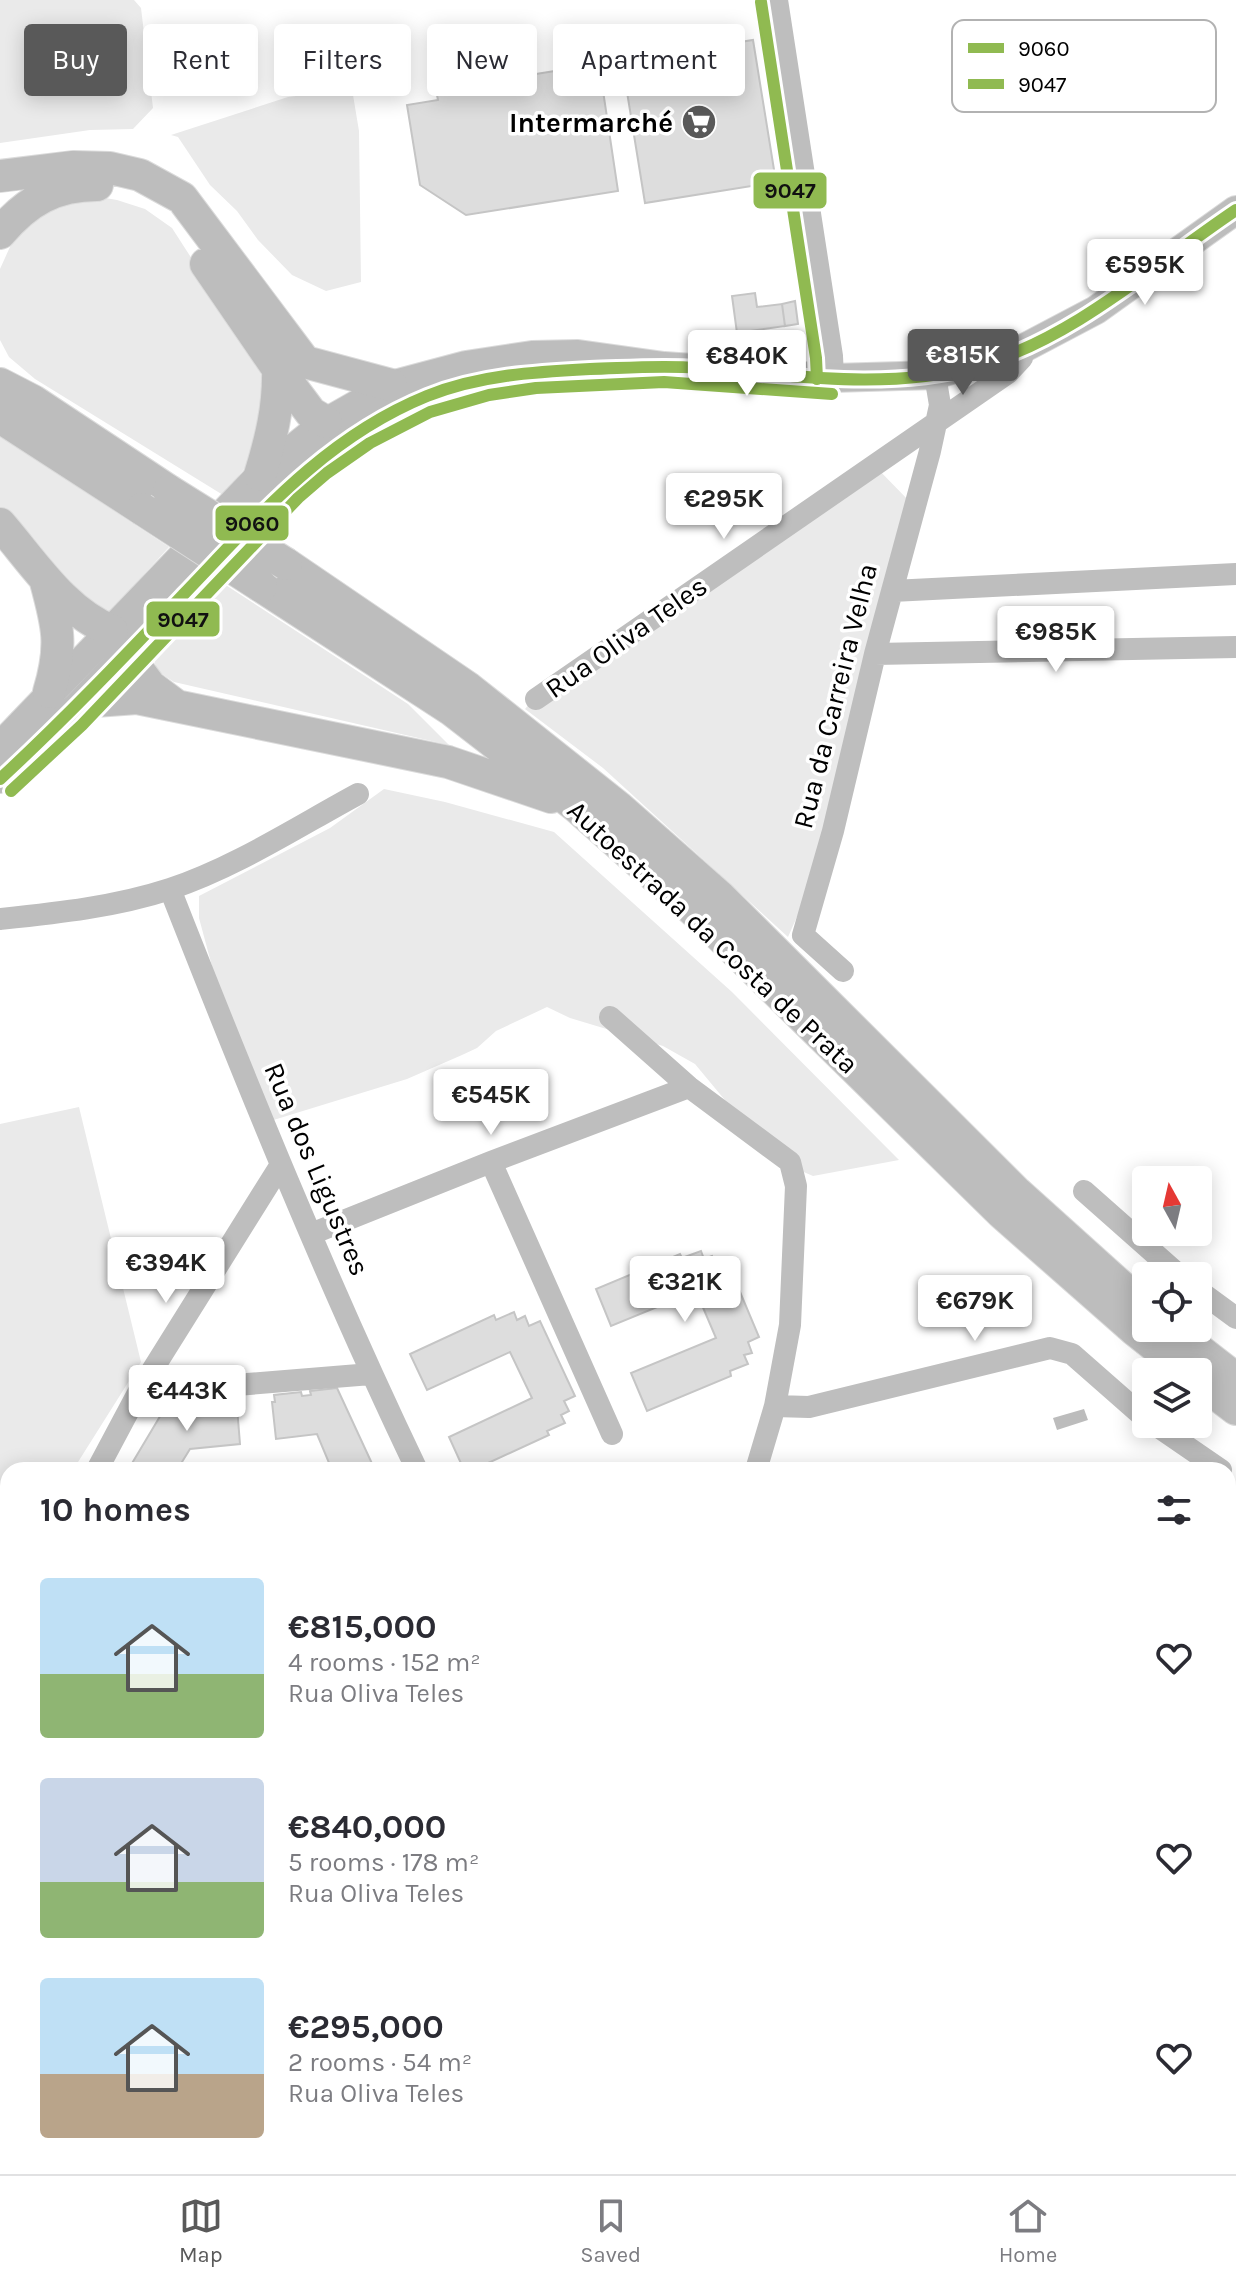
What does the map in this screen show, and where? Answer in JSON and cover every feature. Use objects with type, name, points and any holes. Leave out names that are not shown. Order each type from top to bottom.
[{"type":"highway","points":[[0,176],[73,167],[110,168],[140,175],[182,198],[291,366],[311,413],[326,422]]},
{"type":"highway","points":[[0,233],[14,216],[42,196],[72,185],[106,185],[146,199],[175,217],[291,366],[391,385]]},
{"type":"highway","points":[[0,363],[7,375],[33,401]]},
{"type":"highway","points":[[260,475],[279,399],[291,366]]},
{"type":"highway","name":"Autoestrada da Costa de Prata","points":[[0,384],[33,401],[286,564],[468,688],[618,807],[720,897],[1017,1193],[1132,1296]]},
{"type":"highway","name":"Autoestrada da Costa de Prata","points":[[0,417],[452,710],[576,806],[700,916],[1002,1213],[1170,1358]]},
{"type":"highway","points":[[0,524],[63,599],[96,625],[122,638],[150,686],[177,706]]},
{"type":"highway","points":[[44,575],[59,630],[57,667],[60,703],[137,698],[448,762],[576,806]]},
{"type":"highway","points":[[1188,1342],[1236,1379]]},
{"type":"highway","points":[[1212,1391],[1236,1409]]},
{"type":"main road","name":"Rua Oliva Teles","points":[[155,605],[260,475],[326,422],[391,385],[466,365],[532,355],[578,354],[664,366],[833,378],[935,375],[1022,349],[1096,310],[1236,210]]},
{"type":"main road","name":"Rua Oliva Teles","points":[[0,779],[60,703],[155,605],[317,460],[362,429],[424,397],[467,383],[534,372],[664,366]]},
{"type":"main road","points":[[317,460],[326,422],[362,429]]},
{"type":"main road","name":"Rua Oliva Teles","points":[[0,746],[60,703]]},
{"type":"street","points":[[777,0],[833,378]]},
{"type":"street","name":"Rua Oliva Teles","points":[[536,699],[1008,373],[1022,358],[1022,349]]},
{"type":"street","name":"Rua da Carreira Velha","points":[[843,971],[803,935],[833,831],[875,654],[937,420],[940,405],[935,375]]},
{"type":"street","points":[[892,591],[1236,574]]},
{"type":"street","points":[[875,654],[1236,647]]},
{"type":"street","points":[[0,919],[80,911],[170,889],[218,869],[358,794]]},
{"type":"street","name":"Rua dos Ligustres","points":[[170,889],[280,1166],[413,1462]]},
{"type":"street","points":[[610,1017],[689,1087],[790,1162],[796,1186],[790,1325],[775,1406],[758,1462]]},
{"type":"street","points":[[311,1234],[689,1087]]},
{"type":"street","points":[[491,1162],[612,1434]]},
{"type":"street","points":[[101,1462],[138,1393],[280,1166]]},
{"type":"street","points":[[1084,1191],[1164,1262]]},
{"type":"street","points":[[1212,1300],[1236,1318]]},
{"type":"street","points":[[775,1406],[809,1407],[1050,1348],[1072,1354],[1132,1407]]},
{"type":"street","points":[[138,1393],[371,1374]]},
{"type":"street","points":[[1174,1438],[1209,1462]]},
{"type":"shaded area","points":[[0,0],[134,0],[141,8],[143,25],[143,96],[152,96],[153,108],[133,129],[90,130],[0,143]]},
{"type":"shaded area","points":[[353,96],[359,131],[361,282],[326,291],[292,275],[258,240],[237,211],[210,185],[178,137],[171,135],[288,97]]},
{"type":"shaded area","points":[[88,195],[145,209],[172,228],[259,363],[267,412],[245,468],[223,495],[35,379],[9,357],[0,340],[0,269],[14,238],[36,217]]},
{"type":"shaded area","points":[[0,436],[169,547],[106,616],[85,606],[0,512]]},
{"type":"shaded area","points":[[873,464],[914,506],[838,824],[788,937],[603,768],[525,709],[553,676]]},
{"type":"shaded area","points":[[215,578],[408,704],[449,745],[167,678],[158,670],[154,659],[160,639]]},
{"type":"shaded area","points":[[384,789],[554,832],[732,992],[899,1160],[813,1176],[792,1167],[734,1111],[695,1064],[663,1046],[570,1018],[547,1007],[496,1031],[477,1048],[407,1079],[267,1122],[223,1007],[199,918],[199,896],[330,828]]},
{"type":"shaded area","points":[[79,1107],[141,1362],[78,1462],[0,1462],[0,1124]]},
{"type":"shaded area","points":[[1084,1409],[1088,1420],[1057,1430],[1053,1418]]},
{"type":"building","name":"Intermarché","points":[[753,40],[776,182],[645,203],[628,96],[745,96],[745,41]]},
{"type":"building","points":[[553,71],[553,96],[604,96],[618,191],[466,215],[420,185],[407,105],[438,100],[437,96],[537,96],[537,74]]},
{"type":"building","points":[[755,293],[757,307],[782,304],[785,326],[737,333],[732,296]]},
{"type":"building","points":[[795,301],[798,324],[785,326],[782,304]]},
{"type":"building","points":[[701,1251],[704,1259],[712,1256],[716,1266],[727,1261],[759,1337],[748,1342],[752,1353],[744,1355],[748,1364],[730,1371],[731,1376],[647,1411],[631,1373],[716,1338],[696,1291],[611,1326],[596,1289],[680,1254],[682,1258]]},
{"type":"building","points":[[514,1312],[517,1320],[525,1316],[529,1326],[540,1321],[575,1396],[564,1401],[569,1411],[561,1415],[565,1423],[547,1431],[549,1435],[490,1462],[460,1462],[449,1437],[532,1398],[510,1352],[427,1390],[410,1354],[494,1315],[496,1320]]},
{"type":"building","points":[[337,1388],[371,1462],[329,1462],[317,1434],[276,1439],[274,1395],[301,1392],[302,1396],[311,1395],[310,1391]]},
{"type":"building","points":[[230,1399],[231,1407],[237,1407],[240,1444],[190,1449],[182,1462],[133,1462],[168,1403],[201,1400],[202,1405],[211,1404],[210,1401]]},
{"type":"transit line","name":"9047","points":[[761,2],[817,379]]},
{"type":"transit line","name":"9060","points":[[0,779],[294,482],[324,457],[390,413],[427,396],[467,383],[528,373],[684,367],[803,377],[874,379],[944,374],[978,366],[1013,354],[1080,319],[1236,210]]},
{"type":"transit line","name":"9047","points":[[11,791],[82,725],[298,498],[370,443],[430,412],[489,395],[536,388],[664,382],[832,394]]},
{"type":"place","name":"Intermarché","points":[[699,122]]}]
